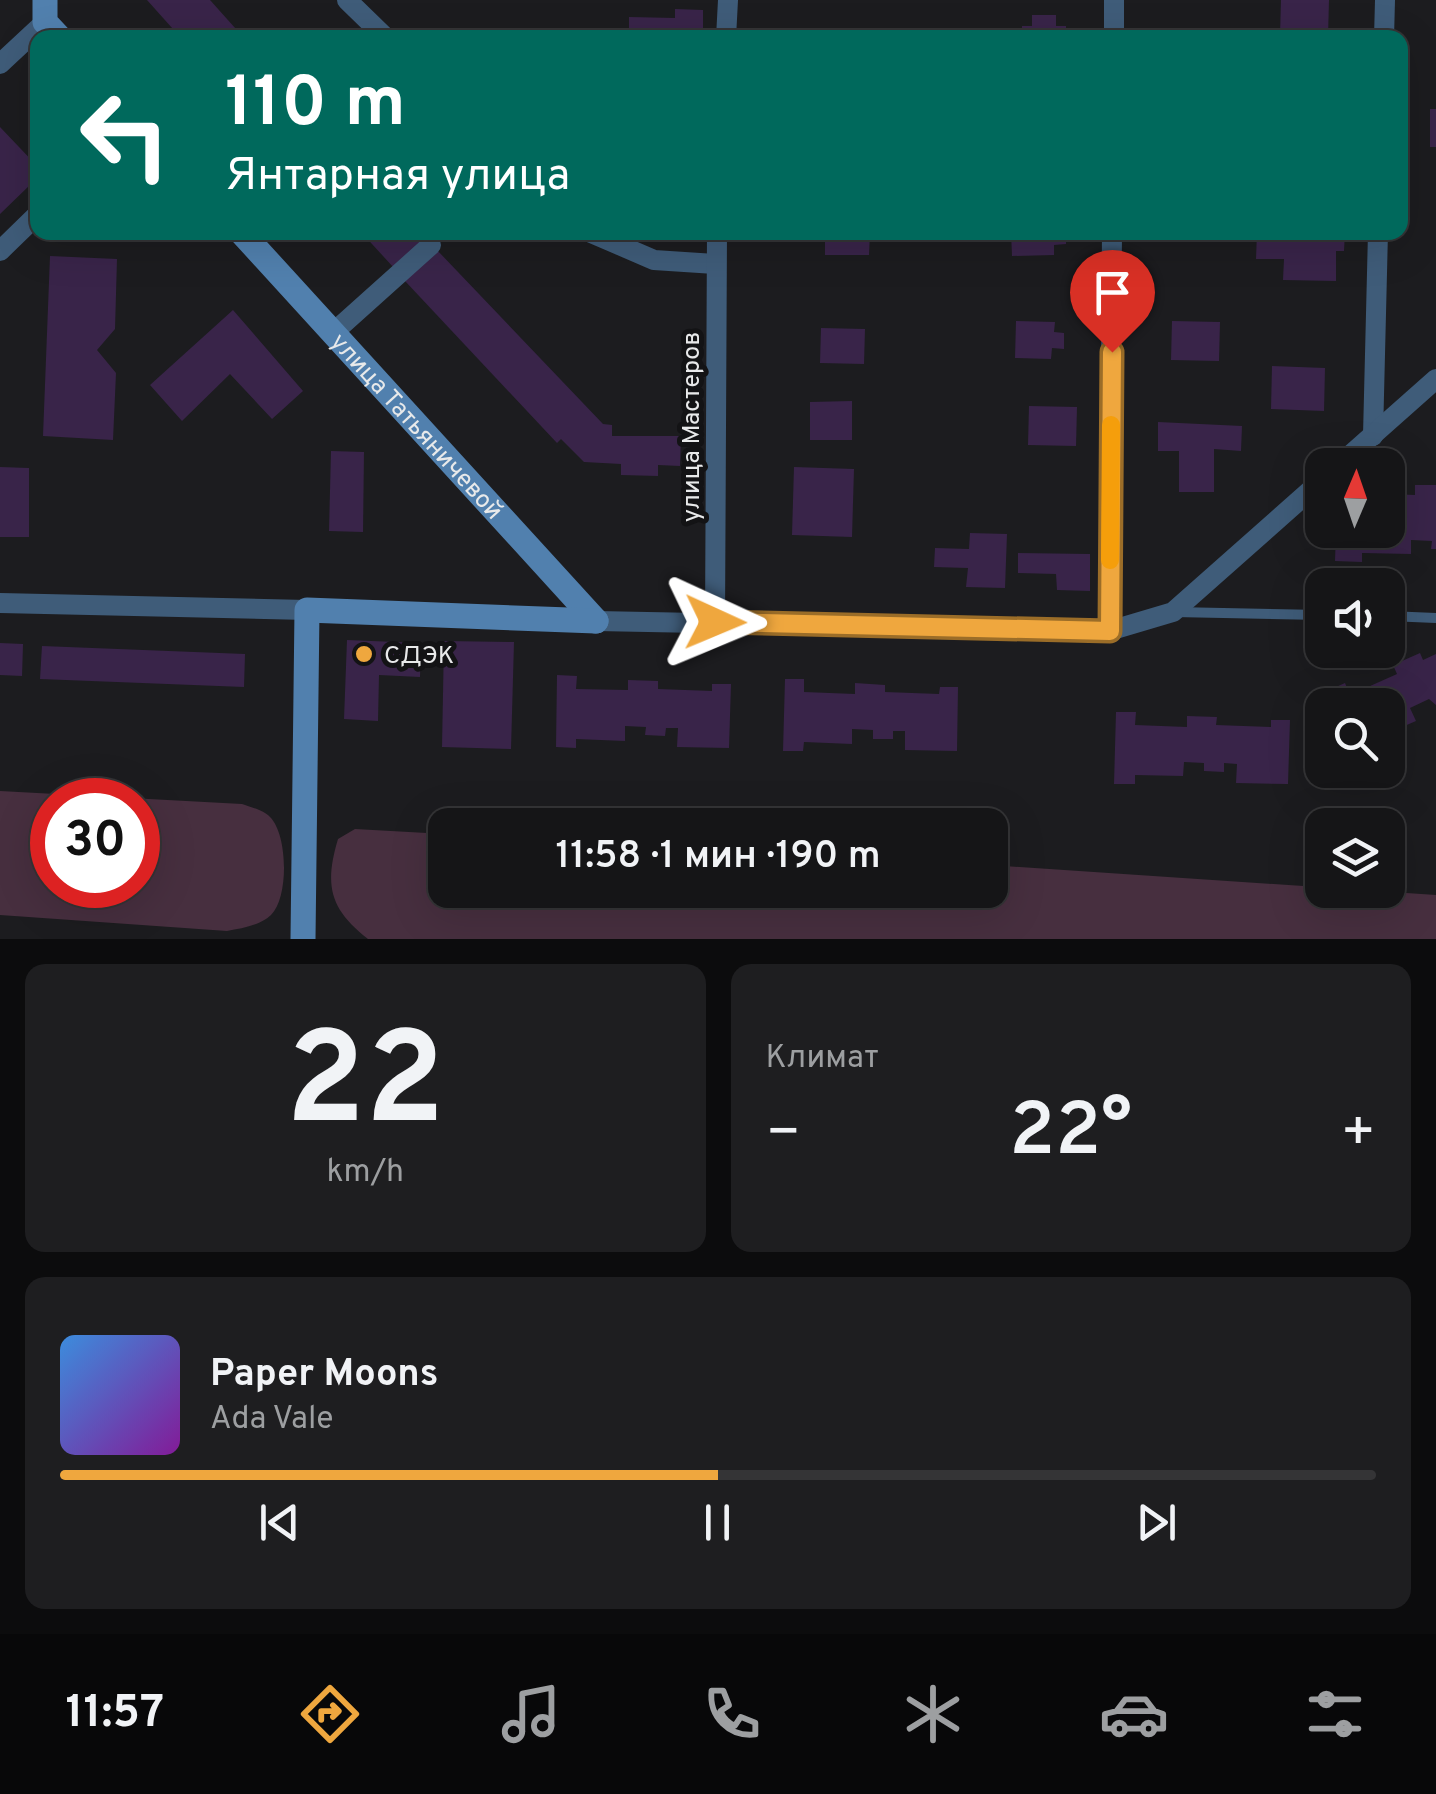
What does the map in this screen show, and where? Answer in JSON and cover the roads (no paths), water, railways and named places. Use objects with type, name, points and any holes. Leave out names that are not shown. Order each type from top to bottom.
[{"type":"street","points":[[347,0],[378,30]]},
{"type":"street","points":[[726,30],[728,0]]},
{"type":"street","points":[[1114,0],[1114,30]]},
{"type":"street","points":[[1384,30],[1385,0]]},
{"type":"street","points":[[0,64],[30,38]]},
{"type":"street","points":[[0,252],[30,222]]},
{"type":"street","name":"улица Татьяничевой","points":[[248,240],[596,622]]},
{"type":"street","points":[[607,240],[654,260],[715,264]]},
{"type":"street","name":"улица Мастеров","points":[[715,622],[716,240]]},
{"type":"street","points":[[1110,631],[1112,240]]},
{"type":"street","points":[[1373,436],[1378,240]]},
{"type":"street","points":[[334,332],[431,245]]},
{"type":"street","points":[[1359,448],[1436,379]]},
{"type":"street","points":[[0,602],[596,622],[1110,631],[1173,612],[1305,495]]},
{"type":"street","points":[[303,939],[307,610]]},
{"type":"lane","points":[[1173,612],[1305,615]]},
{"type":"lane","points":[[1405,617],[1436,618]]},
{"type":"place","name":"СДЭК","points":[[364,654]]}]
